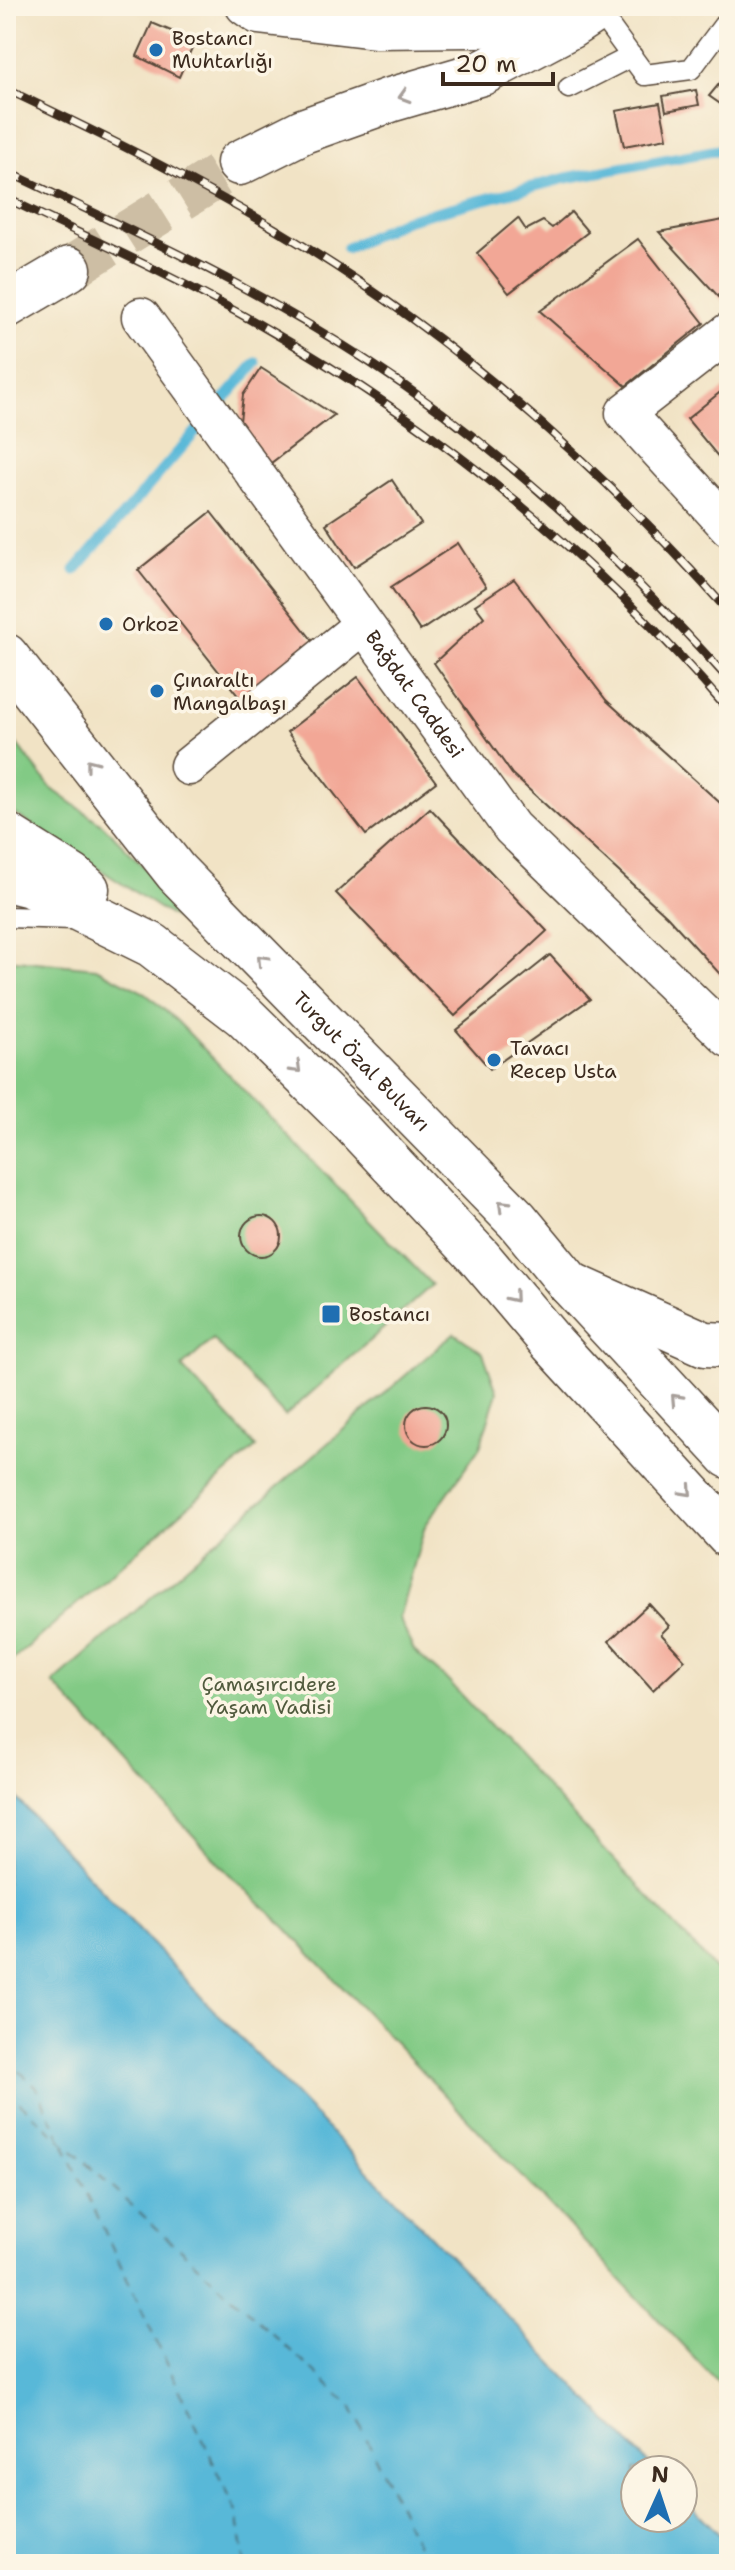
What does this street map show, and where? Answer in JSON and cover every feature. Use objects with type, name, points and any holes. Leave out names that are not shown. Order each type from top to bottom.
[{"type":"main road","points":[[239,163],[303,131],[390,100],[482,73],[589,14]]},
{"type":"main road","points":[[6,306],[69,269]]},
{"type":"main road","name":"Turgut Özal Bulvarı","points":[[6,656],[176,872],[517,1220],[570,1284],[729,1456]]},
{"type":"main road","points":[[6,835],[73,877],[152,945],[244,1016],[352,1122],[479,1257],[552,1343],[729,1536]]},
{"type":"main road","points":[[6,879],[30,885],[152,945]]},
{"type":"main road","points":[[570,1284],[705,1344],[729,1345]]},
{"type":"street","points":[[245,6],[258,15],[375,29],[589,14]]},
{"type":"street","name":"Bağdat Caddesi","points":[[141,317],[512,828],[729,1038]]},
{"type":"street","points":[[729,332],[625,413],[729,527]]},
{"type":"street","points":[[189,766],[363,625]]},
{"type":"lane","points":[[589,14],[632,56],[645,75],[691,69],[729,18]]},
{"type":"lane","points":[[569,88],[632,56]]},
{"type":"lane","points":[[6,917],[99,920]]},
{"type":"green space","points":[[6,730],[52,789],[103,825],[217,941],[211,942],[6,808]]},
{"type":"green space","points":[[6,959],[96,968],[145,993],[177,1021],[432,1285],[285,1416],[213,1339],[182,1367],[256,1447],[7,1665]]},
{"type":"green space","name":"Çamaşırcıdere Yaşam Vadisi","points":[[454,1333],[483,1353],[497,1392],[480,1447],[425,1526],[399,1618],[414,1651],[447,1680],[729,1984],[729,2394],[284,1926],[225,1870],[53,1683]]},
{"type":"water","points":[[6,1787],[205,2001],[640,2454],[619,2454],[619,2534],[699,2534],[699,2514],[729,2544],[729,2564],[6,2564]]},
{"type":"building","points":[[152,23],[195,41],[179,77],[137,56]]},
{"type":"building","points":[[729,72],[729,110],[709,96]]},
{"type":"building","points":[[696,90],[699,105],[666,111],[663,96]]},
{"type":"building","points":[[660,103],[667,138],[624,146],[616,111]]},
{"type":"building","points":[[571,212],[588,232],[509,293],[477,253],[518,218],[526,230],[543,221],[552,228]]},
{"type":"building","points":[[729,219],[729,308],[659,232]]},
{"type":"building","points":[[638,239],[704,323],[626,386],[540,311]]},
{"type":"building","points":[[261,368],[334,415],[267,466],[239,430],[243,395]]},
{"type":"building","points":[[729,385],[729,470],[687,419]]},
{"type":"building","points":[[392,480],[421,524],[354,567],[326,524]]},
{"type":"building","points":[[211,512],[324,655],[251,712],[138,570]]},
{"type":"building","points":[[458,543],[486,587],[420,631],[391,587]]},
{"type":"building","points":[[514,579],[606,700],[729,811],[729,984],[667,916],[512,774],[434,663],[484,617],[475,605]]},
{"type":"building","points":[[358,677],[436,782],[366,835],[287,732]]},
{"type":"building","points":[[430,808],[547,931],[455,1016],[336,893]]},
{"type":"building","points":[[550,955],[590,999],[490,1069],[456,1030]]},
{"type":"building","points":[[261,1216],[275,1222],[281,1236],[275,1250],[261,1256],[247,1250],[241,1236],[247,1222]]},
{"type":"building","points":[[426,1405],[440,1411],[446,1425],[440,1439],[426,1445],[412,1439],[406,1425],[412,1411]]},
{"type":"building","points":[[649,1604],[669,1626],[661,1634],[685,1660],[653,1690],[609,1641]]},
{"type":"waterway","points":[[347,248],[405,220],[566,178],[729,148]]},
{"type":"waterway","points":[[75,570],[256,363]]},
{"type":"ferry route","points":[[6,2059],[36,2086],[61,2139]]},
{"type":"ferry route","points":[[6,2090],[351,2406],[426,2564]]},
{"type":"ferry route","points":[[64,2145],[237,2512],[245,2564]]},
{"type":"tunnel","points":[[69,269],[239,163]]},
{"type":"railway","points":[[6,89],[234,205],[307,248],[422,327],[478,370],[583,462],[682,560],[729,612]]},
{"type":"railway","points":[[6,171],[235,283],[323,333],[416,394],[512,468],[603,549],[729,680]]},
{"type":"railway","points":[[6,198],[229,308],[326,364],[390,406],[452,451],[569,547],[678,654],[729,711]]},
{"type":"place","name":"Bostancı Muhtarlığı","points":[[156,50]]},
{"type":"place","name":"Orkoz","points":[[106,624]]},
{"type":"place","name":"Çınaraltı Mangalbaşı","points":[[157,691]]},
{"type":"place","name":"Tavacı Recep Usta","points":[[494,1060]]},
{"type":"place","name":"Bostancı","points":[[331,1314]]}]
